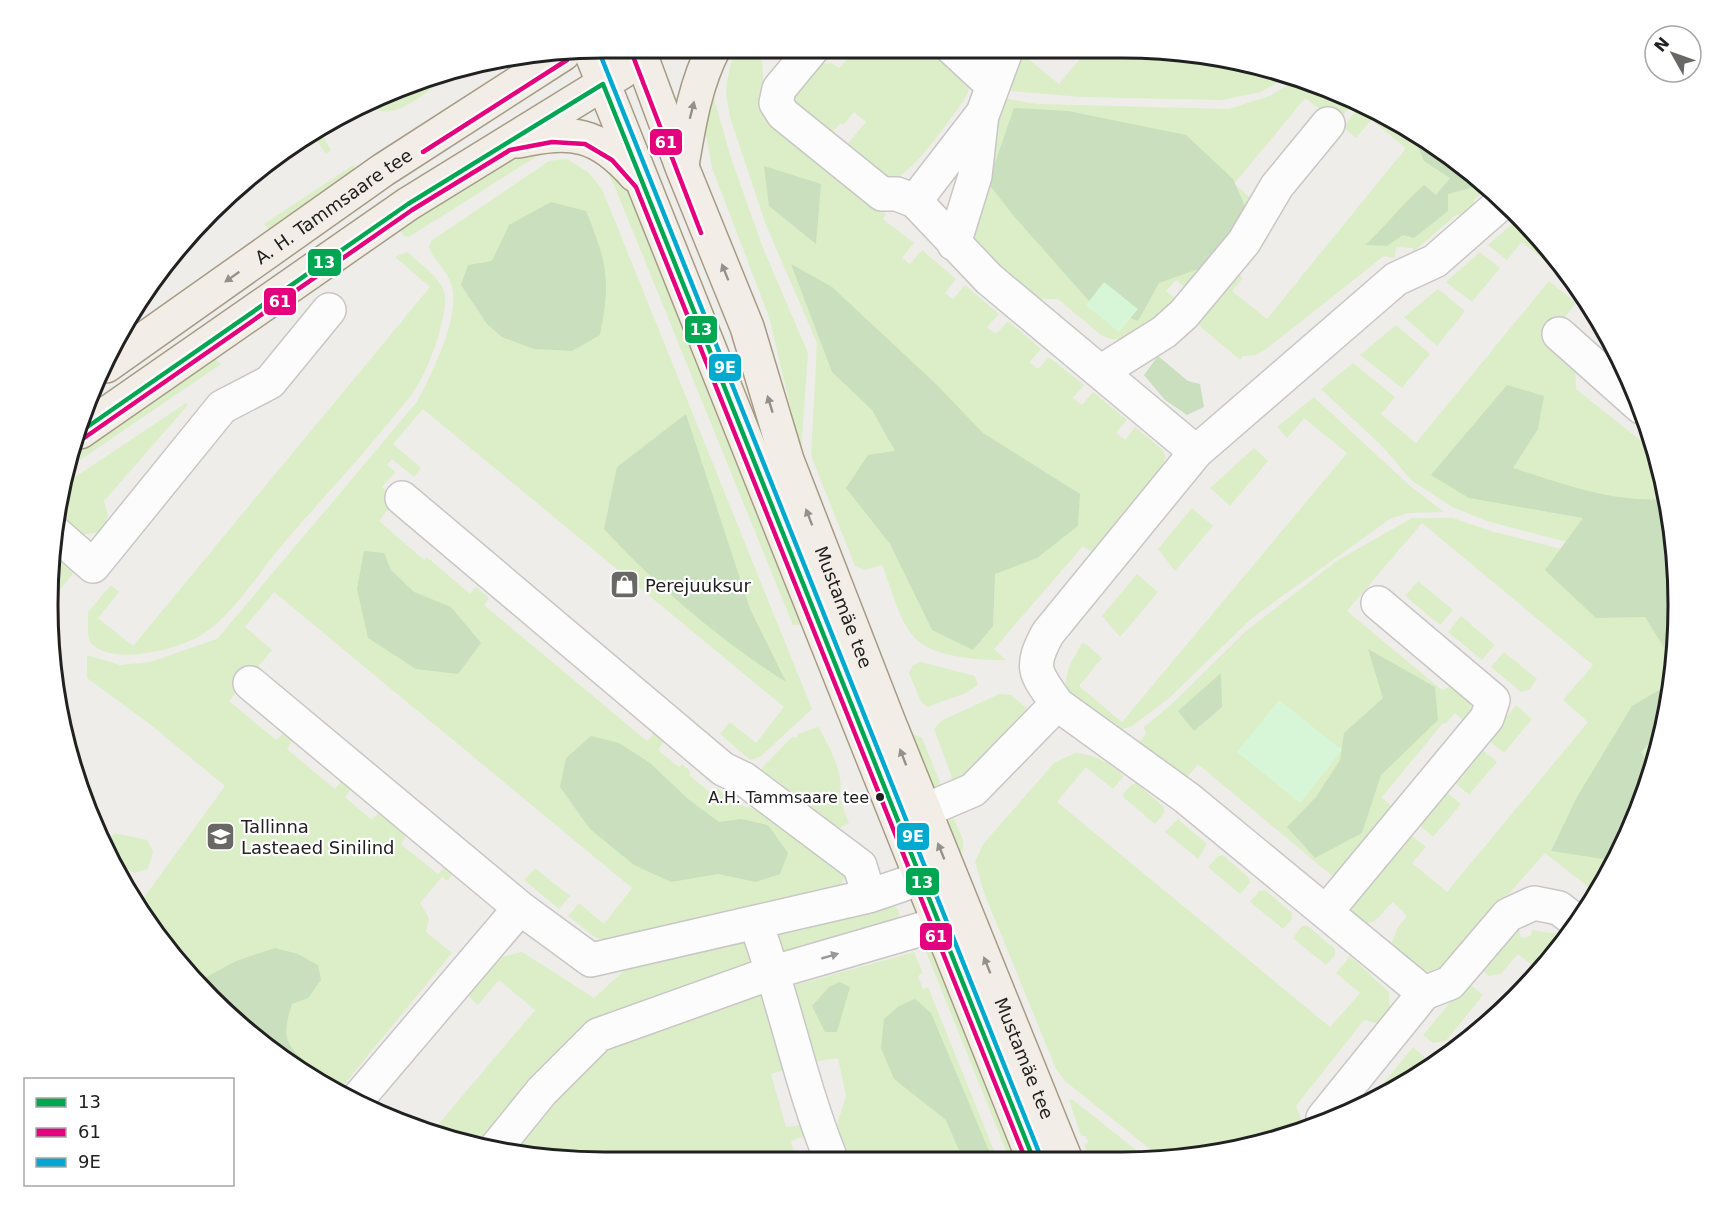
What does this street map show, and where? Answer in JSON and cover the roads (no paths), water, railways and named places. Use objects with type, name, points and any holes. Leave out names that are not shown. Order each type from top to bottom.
[{"type":"main road","points":[[89,426],[408,204],[603,84],[640,58]]},
{"type":"main road","name":"Mustamäe tee","points":[[650,58],[682,167],[747,327],[787,460],[912,816],[896,887],[939,924],[1031,1152]]},
{"type":"main road","points":[[682,167],[691,112],[703,70],[709,58]]},
{"type":"main road","name":"Mustamäe tee","points":[[593,59],[642,183],[912,816],[957,891],[1063,1152]]},
{"type":"main road","name":"A. H. Tammsaare tee","points":[[118,357],[383,170],[551,62]]},
{"type":"main road","points":[[488,100],[511,67]]},
{"type":"main road","points":[[507,143],[552,134],[587,137],[617,154],[642,183]]},
{"type":"street","points":[[805,58],[779,89],[776,103],[783,114],[882,194],[897,194],[915,201],[989,279],[1102,371],[1196,452]]},
{"type":"street","points":[[959,58],[987,99]]},
{"type":"street","points":[[954,244],[975,176],[987,99],[1003,58]]},
{"type":"street","points":[[915,201],[987,99]]},
{"type":"street","points":[[1102,371],[1164,332],[1185,314],[1244,242],[1277,186],[1328,124]]},
{"type":"street","points":[[1424,993],[1156,774],[1057,704],[1035,672],[1038,652],[1048,633],[1196,452],[1396,279],[1435,261],[1496,207]]},
{"type":"street","points":[[63,539],[93,566],[222,407],[270,382],[329,310]]},
{"type":"street","points":[[1559,334],[1626,394]]},
{"type":"street","points":[[402,498],[723,769],[744,778],[860,866],[896,887]]},
{"type":"street","points":[[1326,912],[1486,718],[1493,700],[1378,603]]},
{"type":"street","points":[[250,683],[520,908],[591,960],[756,924],[896,887],[957,891],[939,924],[774,972],[598,1035],[542,1091],[501,1142]]},
{"type":"street","points":[[912,816],[973,790],[1057,704]]},
{"type":"street","points":[[1329,1111],[1424,993],[1450,983],[1508,915],[1533,903],[1559,908],[1571,917]]},
{"type":"street","points":[[362,1094],[520,908]]},
{"type":"street","points":[[756,924],[774,972],[811,1109],[828,1152]]},
{"type":"place","name":"Perejuuksur","points":[[624,585]]},
{"type":"place","name":"A.H. Tammsaare tee","points":[[880,797]]},
{"type":"place","name":"Tallinna Lasteaed Sinilind","points":[[220,836]]}]
